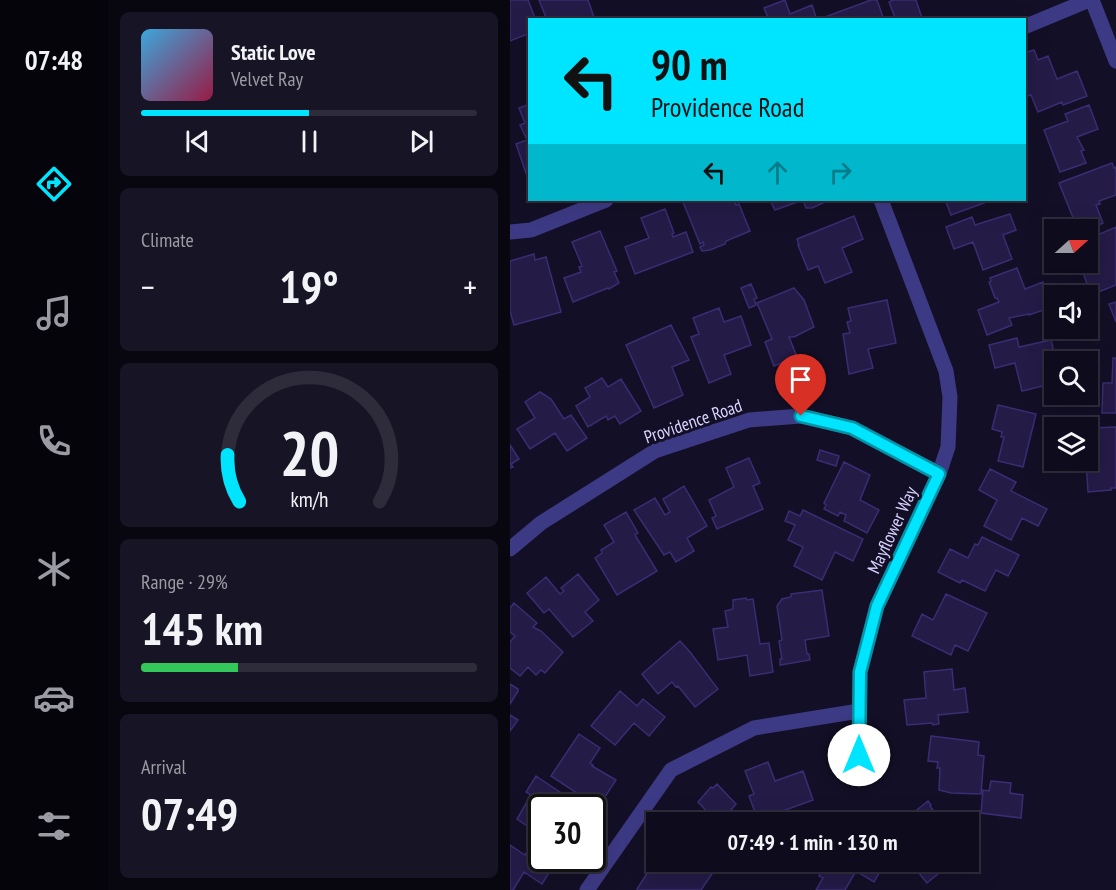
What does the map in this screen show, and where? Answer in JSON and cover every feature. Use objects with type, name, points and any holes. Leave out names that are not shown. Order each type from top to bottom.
[{"type":"street","points":[[1026,26],[1090,0],[1116,61]]},
{"type":"street","points":[[510,232],[531,230],[604,201]]},
{"type":"street","name":"Mayflower Way","points":[[869,777],[859,755],[860,672],[877,606],[939,474],[948,447],[950,397],[946,371],[881,201]]},
{"type":"street","name":"Providence Road","points":[[510,549],[541,523],[656,451],[749,420],[801,416],[852,428],[939,474]]},
{"type":"street","points":[[588,890],[671,771],[754,728],[859,711]]},
{"type":"building","points":[[510,0],[528,0],[535,18],[528,18],[528,34],[510,41]]},
{"type":"building","points":[[539,0],[588,0],[594,18],[546,18]]},
{"type":"building","points":[[785,0],[790,14],[812,5],[816,18],[768,18],[764,8]]},
{"type":"building","points":[[871,0],[877,0],[883,18],[825,18]]},
{"type":"building","points":[[916,0],[922,18],[895,18],[889,2]]},
{"type":"building","points":[[1034,50],[1038,60],[1048,56],[1057,79],[1077,71],[1087,96],[1063,105],[1062,102],[1038,112],[1031,95],[1026,96],[1026,52]]},
{"type":"building","points":[[528,105],[527,176],[516,144],[527,140],[520,125],[525,123],[519,108]]},
{"type":"building","points":[[1089,105],[1098,129],[1077,137],[1084,150],[1081,151],[1086,163],[1060,172],[1044,130],[1068,121],[1065,114]]},
{"type":"building","points":[[1112,163],[1114,168],[1116,167],[1116,195],[1099,201],[1100,204],[1096,205],[1103,223],[1098,225],[1098,219],[1074,219],[1059,183]]},
{"type":"building","points":[[734,201],[736,205],[739,204],[750,231],[726,241],[725,244],[702,251],[700,247],[704,245],[703,242],[700,244],[683,202]]},
{"type":"building","points":[[770,201],[800,201],[775,210]]},
{"type":"building","points":[[803,201],[827,201],[812,208],[806,208]]},
{"type":"building","points":[[944,201],[989,201],[951,215]]},
{"type":"building","points":[[665,209],[674,233],[673,237],[686,232],[693,252],[635,274],[625,247],[649,238],[641,218]]},
{"type":"building","points":[[1010,214],[1016,230],[1003,235],[1012,259],[983,270],[973,242],[954,249],[946,227],[972,217],[975,225]]},
{"type":"building","points":[[854,216],[863,239],[842,248],[852,272],[825,283],[818,266],[808,270],[797,239]]},
{"type":"building","points":[[1116,227],[1116,285],[1098,292],[1098,285],[1087,285],[1083,273],[1098,273],[1098,235]]},
{"type":"building","points":[[600,231],[617,271],[614,272],[619,283],[573,302],[564,278],[581,272],[579,267],[582,266],[572,242]]},
{"type":"building","points":[[534,254],[535,260],[546,257],[561,312],[514,325],[510,311],[510,261]]},
{"type":"building","points":[[1017,268],[1025,289],[1043,282],[1044,310],[1009,318],[1012,325],[987,335],[978,310],[999,302],[989,282],[990,278]]},
{"type":"building","points":[[751,284],[757,298],[754,299],[756,305],[749,308],[741,288]]},
{"type":"building","points":[[794,288],[804,300],[814,327],[794,337],[789,337],[797,357],[774,366],[765,342],[772,339],[757,303]]},
{"type":"building","points":[[887,300],[896,343],[868,349],[873,368],[849,374],[843,334],[850,333],[847,322],[851,321],[848,308]]},
{"type":"building","points":[[1116,302],[1116,322],[1109,304]]},
{"type":"building","points":[[719,308],[724,322],[741,316],[751,345],[724,355],[731,374],[709,383],[691,337],[699,334],[693,318]]},
{"type":"building","points":[[671,325],[689,360],[672,367],[683,395],[654,408],[626,345]]},
{"type":"building","points":[[1017,338],[1019,347],[1051,340],[1054,351],[1044,351],[1044,386],[1022,391],[1015,363],[995,368],[989,345]]},
{"type":"building","points":[[1113,358],[1116,358],[1116,413],[1102,413],[1103,383],[1112,383]]},
{"type":"building","points":[[602,378],[608,387],[621,379],[641,411],[620,424],[615,416],[608,420],[606,416],[588,427],[576,406],[590,397],[585,388]]},
{"type":"building","points":[[540,392],[551,399],[564,419],[571,415],[587,438],[567,451],[555,433],[530,449],[517,429],[535,418],[525,402]]},
{"type":"building","points":[[998,405],[1036,414],[1023,467],[998,461],[1004,437],[1001,437],[1002,432],[992,429]]},
{"type":"building","points":[[1116,427],[1116,488],[1088,492],[1087,471],[1098,471],[1098,428]]},
{"type":"building","points":[[510,445],[519,459],[511,464],[513,467],[510,468]]},
{"type":"building","points":[[820,450],[839,456],[836,466],[817,460]]},
{"type":"building","points":[[749,458],[760,483],[753,486],[763,509],[717,529],[712,518],[716,516],[709,500],[734,487],[726,468]]},
{"type":"building","points":[[844,462],[870,475],[860,500],[879,510],[867,533],[844,521],[846,515],[840,512],[838,516],[824,509],[826,505],[824,503]]},
{"type":"building","points":[[990,469],[1016,482],[1011,491],[1047,509],[1038,526],[1022,518],[1011,540],[984,526],[997,500],[979,490]]},
{"type":"building","points":[[684,486],[707,526],[687,538],[694,551],[676,562],[670,552],[664,555],[634,510],[655,498],[665,515],[670,512],[663,499]]},
{"type":"building","points":[[803,510],[863,539],[853,561],[835,552],[822,580],[794,566],[803,547],[788,540],[795,525],[785,521],[789,511],[800,516]]},
{"type":"building","points":[[626,512],[638,533],[635,535],[657,571],[617,595],[595,558],[602,553],[601,550],[614,542],[604,525]]},
{"type":"building","points":[[982,537],[1019,555],[1008,576],[996,570],[985,591],[962,580],[960,583],[938,572],[950,549],[968,558],[975,544],[978,545]]},
{"type":"building","points":[[578,574],[599,600],[585,612],[593,621],[573,637],[549,609],[544,613],[527,593],[546,577],[560,594],[564,591],[561,588]]},
{"type":"building","points":[[822,590],[829,636],[805,640],[810,660],[780,665],[780,659],[782,659],[779,641],[782,640],[777,606],[782,599],[791,597],[791,594]]},
{"type":"building","points":[[946,594],[987,613],[968,651],[955,645],[951,655],[912,636],[922,614],[933,620]]},
{"type":"building","points":[[746,598],[747,600],[753,599],[760,644],[769,643],[773,672],[750,676],[747,655],[718,660],[713,629],[728,627],[725,611],[733,609],[733,600]]},
{"type":"building","points":[[514,603],[537,623],[533,627],[541,631],[563,652],[545,673],[541,670],[536,675],[528,667],[520,676],[510,668],[510,642],[515,636],[510,632],[510,608]]},
{"type":"building","points":[[680,641],[718,689],[695,707],[672,682],[658,694],[642,674]]},
{"type":"building","points":[[952,669],[954,690],[965,688],[968,712],[938,715],[939,724],[907,725],[904,700],[926,698],[924,672]]},
{"type":"building","points":[[510,684],[518,691],[510,704]]},
{"type":"building","points":[[620,691],[637,706],[643,699],[665,717],[649,736],[634,723],[615,745],[591,726]]},
{"type":"building","points":[[510,715],[518,720],[510,731]]},
{"type":"building","points":[[579,734],[600,748],[590,763],[592,766],[616,780],[606,795],[578,794],[551,776]]},
{"type":"building","points":[[931,736],[979,742],[978,755],[984,756],[981,794],[951,793],[939,790],[938,762],[928,761]]},
{"type":"building","points":[[768,762],[775,781],[803,771],[813,800],[780,812],[755,812],[749,796],[754,794],[745,771]]},
{"type":"building","points":[[536,776],[563,794],[529,794],[526,792]]},
{"type":"building","points":[[991,781],[1011,783],[1010,793],[1023,795],[1021,818],[981,813],[983,790],[989,791]]},
{"type":"building","points":[[717,784],[736,804],[731,810],[733,812],[707,812],[698,802],[711,787]]},
{"type":"building","points":[[528,800],[528,827],[517,819]]},
{"type":"building","points":[[928,801],[934,812],[914,812]]},
{"type":"building","points":[[510,845],[525,855],[528,850],[528,872],[549,872],[542,884],[524,872],[513,890],[510,890]]},
{"type":"building","points":[[648,872],[713,872],[701,890],[637,889]]},
{"type":"building","points":[[821,872],[855,872],[845,890],[816,890],[823,878],[819,876]]},
{"type":"building","points":[[858,872],[880,872],[874,882]]},
{"type":"building","points":[[918,872],[940,872],[927,883]]},
{"type":"route","points":[[801,416],[852,428],[939,474],[877,606],[860,672],[859,755]]}]
